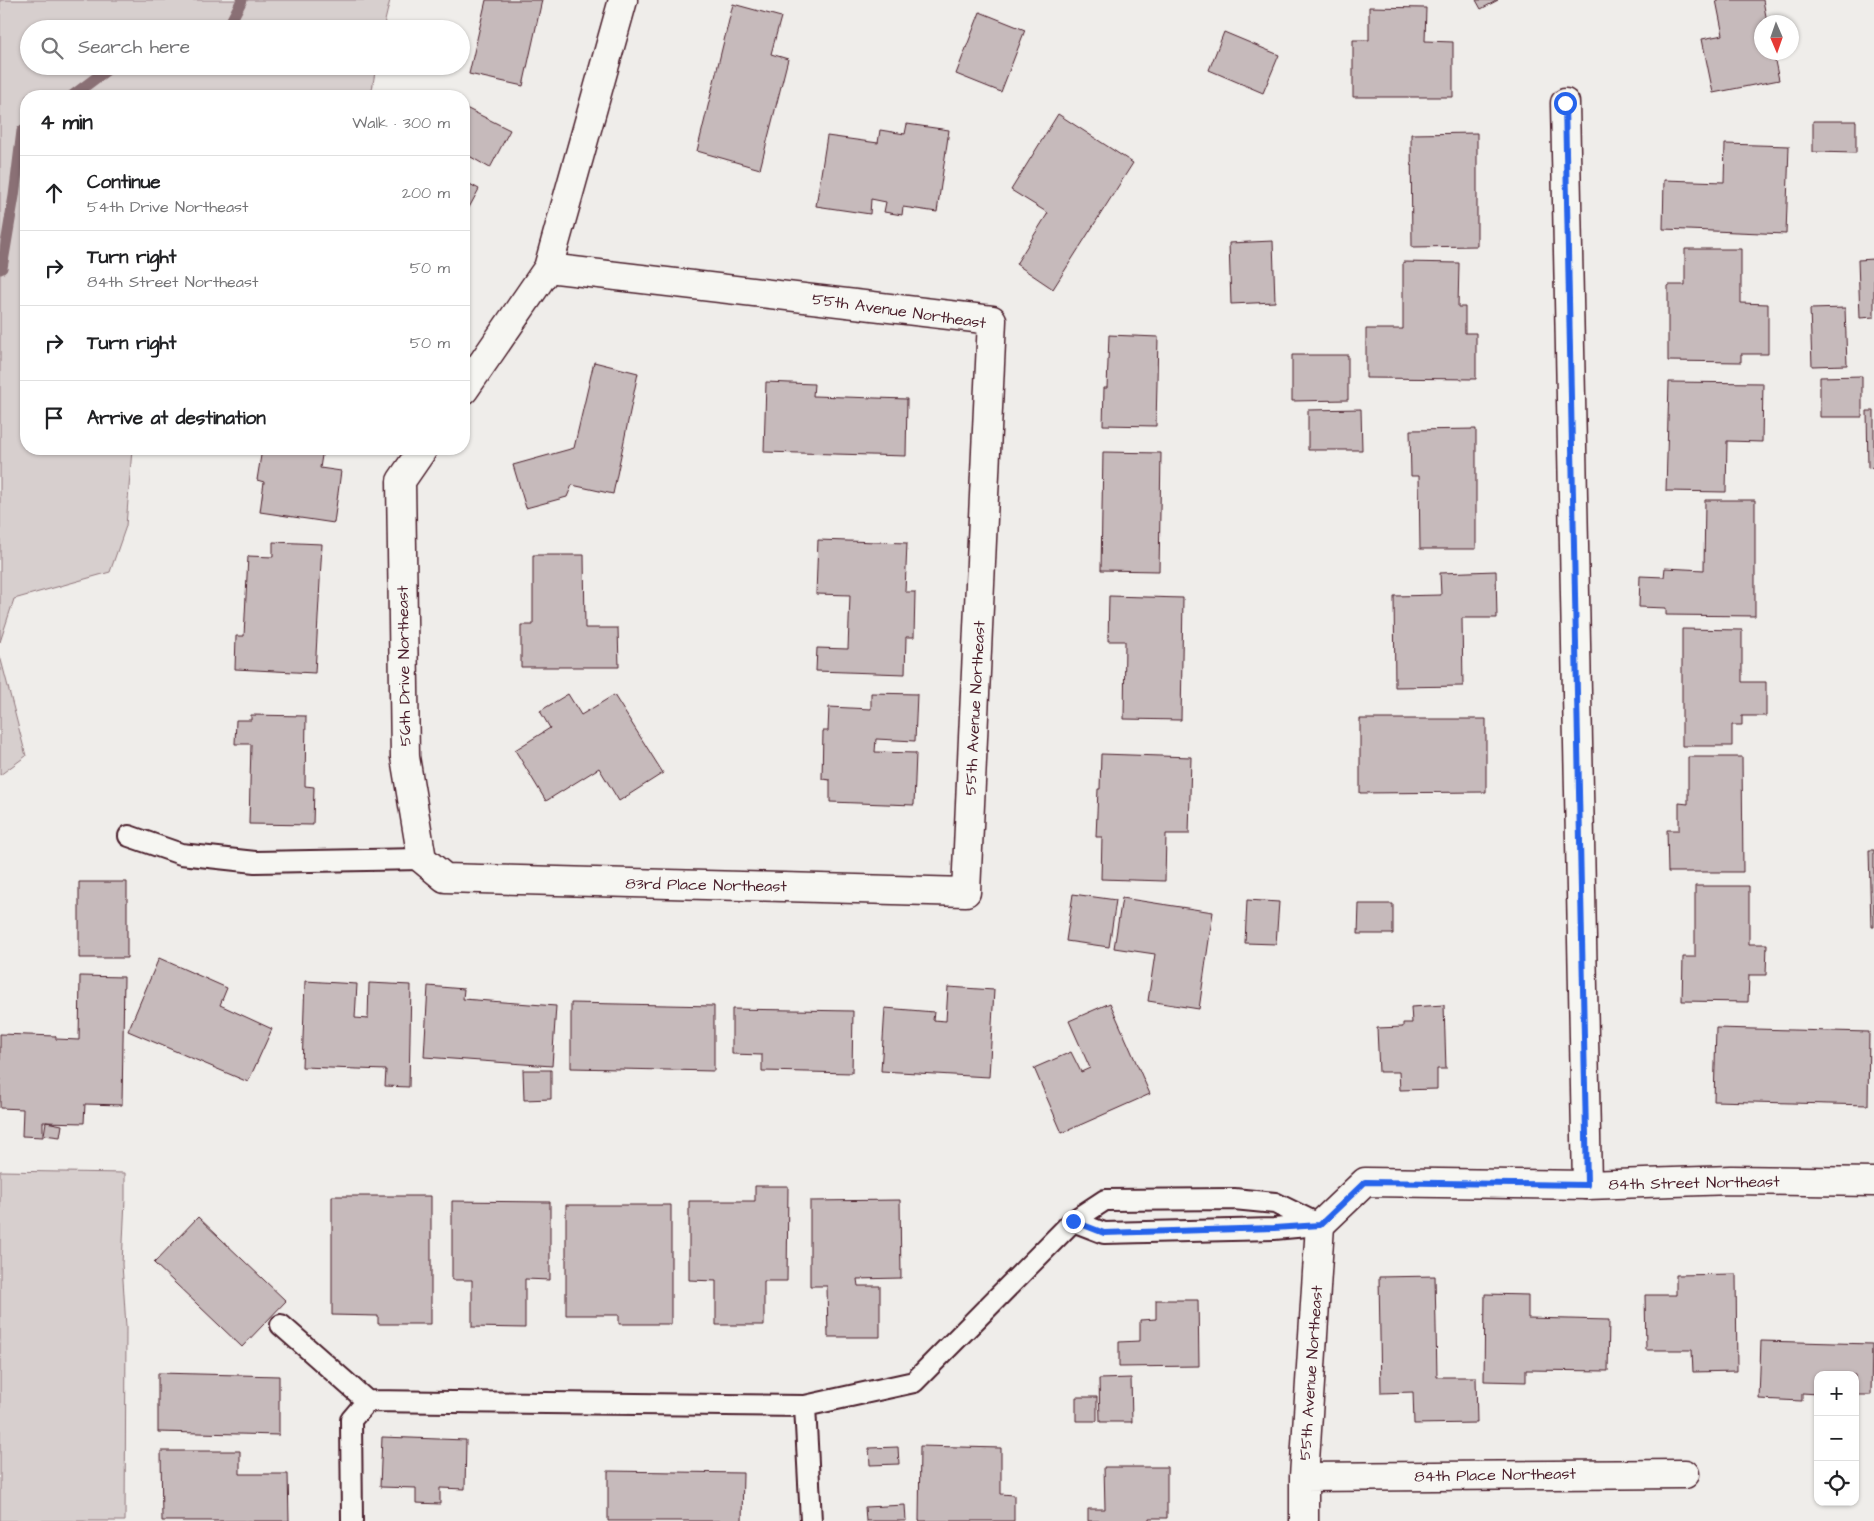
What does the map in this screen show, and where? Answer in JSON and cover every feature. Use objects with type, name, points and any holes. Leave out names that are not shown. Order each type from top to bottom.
[{"type":"street","points":[[470,381],[548,268],[623,0]]},
{"type":"street","points":[[1565,103],[1587,1185]]},
{"type":"street","name":"55th Avenue Northeast","points":[[548,268],[992,320],[966,892]]},
{"type":"street","name":"56th Drive Northeast","points":[[419,455],[401,481],[405,757],[422,859]]},
{"type":"street","name":"83rd Place Northeast","points":[[422,859],[445,878],[966,892]]},
{"type":"street","name":"84th Street Northeast","points":[[1320,1225],[1365,1182],[1587,1185],[1731,1180],[1874,1182]]},
{"type":"street","name":"55th Avenue Northeast","points":[[1304,1521],[1304,1477],[1320,1225]]},
{"type":"street","name":"84th Place Northeast","points":[[1304,1477],[1685,1474]]},
{"type":"lane","points":[[129,836],[181,854],[255,862],[422,859]]},
{"type":"lane","points":[[282,1324],[367,1401],[805,1406],[914,1382],[1073,1221],[1104,1200],[1234,1199],[1275,1203],[1320,1225]]},
{"type":"lane","points":[[1073,1221],[1104,1233],[1320,1225]]},
{"type":"lane","points":[[352,1521],[351,1420],[367,1401]]},
{"type":"lane","points":[[805,1406],[810,1521]]},
{"type":"shaded area","points":[[0,0],[390,0],[385,20],[20,20],[20,75],[374,75],[372,90],[20,90],[20,455],[132,455],[126,526],[110,572],[14,599],[0,642]]},
{"type":"shaded area","points":[[0,656],[26,756],[0,775]]},
{"type":"shaded area","points":[[0,1171],[125,1173],[122,1264],[126,1327],[125,1521],[0,1521]]},
{"type":"building","points":[[486,0],[542,0],[523,86],[470,74]]},
{"type":"building","points":[[1476,0],[1498,0],[1481,9]]},
{"type":"building","points":[[1716,0],[1763,0],[1766,15],[1754,15],[1754,60],[1775,60],[1779,80],[1713,93],[1702,39],[1723,35]]},
{"type":"building","points":[[733,4],[781,17],[771,54],[788,59],[760,169],[697,151]]},
{"type":"building","points":[[1369,7],[1426,8],[1425,41],[1453,42],[1453,97],[1353,97],[1353,40],[1369,40]]},
{"type":"building","points":[[980,12],[1025,30],[1001,92],[956,74]]},
{"type":"building","points":[[1224,32],[1279,55],[1263,93],[1209,70]]},
{"type":"building","points":[[470,110],[510,130],[490,168],[470,156]]},
{"type":"building","points":[[1058,114],[1133,163],[1053,289],[1016,264],[1048,213],[1011,190]]},
{"type":"building","points":[[1813,121],[1856,121],[1856,153],[1813,152]]},
{"type":"building","points":[[907,124],[949,130],[937,212],[903,207],[902,215],[884,212],[886,202],[871,199],[870,214],[816,206],[827,136],[878,143],[880,130],[905,134]]},
{"type":"building","points":[[1477,133],[1477,246],[1412,247],[1411,134]]},
{"type":"building","points":[[1725,144],[1789,146],[1786,234],[1663,229],[1664,180],[1724,182]]},
{"type":"building","points":[[470,184],[479,189],[470,206]]},
{"type":"building","points":[[1273,241],[1275,302],[1231,304],[1229,243]]},
{"type":"building","points":[[1685,249],[1741,249],[1741,303],[1768,304],[1768,354],[1741,354],[1741,362],[1668,361],[1668,285],[1685,285]]},
{"type":"building","points":[[1874,259],[1874,317],[1860,318],[1858,260]]},
{"type":"building","points":[[1403,262],[1459,263],[1458,307],[1465,307],[1465,333],[1476,333],[1476,379],[1366,378],[1366,329],[1403,329]]},
{"type":"building","points":[[1845,308],[1847,365],[1812,366],[1810,309]]},
{"type":"building","points":[[1109,335],[1158,337],[1156,426],[1103,425],[1104,388],[1107,388]]},
{"type":"building","points":[[1292,355],[1348,355],[1348,400],[1292,401]]},
{"type":"building","points":[[594,362],[638,373],[613,494],[572,485],[567,497],[526,508],[513,465],[574,448]]},
{"type":"building","points":[[1862,376],[1862,417],[1820,417],[1820,377]]},
{"type":"building","points":[[766,382],[814,384],[813,396],[907,399],[906,456],[764,452]]},
{"type":"building","points":[[1669,382],[1763,383],[1762,442],[1727,441],[1726,492],[1666,491]]},
{"type":"building","points":[[1361,409],[1362,450],[1308,450],[1308,410]]},
{"type":"building","points":[[1867,411],[1874,411],[1874,467],[1868,468]]},
{"type":"building","points":[[1476,429],[1476,549],[1420,549],[1419,476],[1411,476],[1410,430]]},
{"type":"building","points":[[1103,452],[1161,453],[1159,571],[1101,570]]},
{"type":"building","points":[[261,455],[322,455],[320,468],[341,471],[334,523],[260,512],[264,482],[257,480]]},
{"type":"building","points":[[1705,500],[1755,500],[1755,616],[1666,615],[1666,608],[1639,607],[1640,576],[1664,577],[1665,568],[1704,570]]},
{"type":"building","points":[[818,540],[907,543],[905,592],[915,592],[914,637],[906,637],[905,674],[816,671],[817,648],[848,649],[850,595],[816,594]]},
{"type":"building","points":[[273,542],[322,544],[315,673],[235,669],[236,636],[244,636],[248,556],[273,557]]},
{"type":"building","points":[[533,555],[584,555],[585,628],[618,628],[619,667],[521,667],[521,625],[533,625]]},
{"type":"building","points":[[1496,571],[1497,618],[1462,618],[1463,686],[1395,687],[1394,596],[1441,595],[1440,573]]},
{"type":"building","points":[[1109,596],[1183,598],[1181,720],[1124,719],[1125,641],[1108,641]]},
{"type":"building","points":[[1682,629],[1742,630],[1742,682],[1766,682],[1766,716],[1742,716],[1742,725],[1732,725],[1732,746],[1682,746]]},
{"type":"building","points":[[871,693],[917,694],[915,741],[876,739],[875,752],[916,753],[914,805],[830,802],[830,780],[822,779],[823,731],[828,731],[829,707],[871,709]]},
{"type":"building","points":[[568,694],[581,715],[614,695],[663,773],[619,801],[599,768],[546,801],[515,750],[550,728],[540,711]]},
{"type":"building","points":[[251,715],[306,716],[305,786],[314,787],[313,825],[249,824],[251,744],[235,744],[236,720],[251,720]]},
{"type":"building","points":[[1360,719],[1486,719],[1486,792],[1360,793]]},
{"type":"building","points":[[1101,754],[1191,757],[1189,834],[1166,834],[1165,881],[1101,879],[1102,837],[1096,837]]},
{"type":"building","points":[[1688,757],[1742,757],[1743,872],[1668,872],[1667,830],[1679,830],[1679,803],[1688,804]]},
{"type":"building","points":[[1869,850],[1874,850],[1874,927],[1871,927]]},
{"type":"building","points":[[79,882],[127,882],[127,958],[79,958]]},
{"type":"building","points":[[1695,886],[1749,886],[1749,944],[1767,944],[1766,975],[1749,975],[1748,1002],[1682,1001],[1683,957],[1695,957]]},
{"type":"building","points":[[1073,894],[1116,900],[1109,947],[1066,941]]},
{"type":"building","points":[[1122,898],[1213,912],[1199,1009],[1148,1001],[1155,954],[1114,948]]},
{"type":"building","points":[[1247,900],[1279,902],[1276,944],[1245,943]]},
{"type":"building","points":[[1359,904],[1393,904],[1393,934],[1358,934]]},
{"type":"building","points":[[159,958],[227,988],[220,1005],[272,1029],[248,1082],[128,1031]]},
{"type":"building","points":[[80,976],[124,977],[122,1105],[85,1104],[84,1123],[43,1122],[43,1137],[22,1136],[23,1109],[0,1108],[0,1034],[56,1036],[56,1039],[79,1040]]},
{"type":"building","points":[[305,981],[357,984],[355,1018],[368,1019],[369,983],[411,985],[409,1087],[385,1086],[386,1070],[302,1067]]},
{"type":"building","points":[[428,986],[464,989],[463,999],[556,1006],[552,1066],[424,1057]]},
{"type":"building","points":[[948,987],[994,990],[989,1077],[881,1071],[885,1008],[934,1012],[933,1020],[946,1021]]},
{"type":"building","points":[[571,1003],[714,1006],[714,1071],[571,1068]]},
{"type":"building","points":[[1110,1003],[1150,1094],[1062,1133],[1034,1068],[1071,1052],[1081,1072],[1090,1068],[1069,1021]]},
{"type":"building","points":[[1444,1005],[1446,1069],[1437,1069],[1437,1089],[1400,1090],[1399,1072],[1379,1072],[1377,1028],[1403,1027],[1403,1023],[1412,1023],[1411,1007]]},
{"type":"building","points":[[732,1009],[853,1011],[852,1073],[762,1071],[762,1055],[732,1054]]},
{"type":"building","points":[[1716,1028],[1869,1032],[1868,1105],[1714,1101]]},
{"type":"building","points":[[523,1070],[551,1070],[551,1099],[524,1100]]},
{"type":"building","points":[[46,1122],[62,1125],[60,1137],[44,1135]]},
{"type":"building","points":[[755,1186],[788,1186],[787,1281],[764,1281],[764,1325],[716,1325],[716,1281],[689,1280],[689,1201],[755,1201]]},
{"type":"building","points":[[332,1196],[431,1196],[431,1324],[378,1324],[378,1316],[332,1315]]},
{"type":"building","points":[[900,1200],[901,1278],[857,1279],[858,1286],[880,1286],[880,1337],[828,1337],[827,1286],[810,1286],[810,1201]]},
{"type":"building","points":[[452,1201],[550,1202],[550,1280],[525,1279],[525,1328],[472,1327],[472,1280],[452,1280]]},
{"type":"building","points":[[566,1205],[671,1205],[671,1324],[619,1324],[619,1315],[566,1315]]},
{"type":"building","points":[[198,1217],[286,1301],[242,1347],[154,1263]]},
{"type":"building","points":[[1736,1274],[1737,1371],[1693,1372],[1692,1350],[1646,1350],[1645,1295],[1676,1295],[1676,1275]]},
{"type":"building","points":[[1435,1276],[1437,1377],[1476,1377],[1477,1423],[1414,1424],[1413,1392],[1381,1393],[1379,1277]]},
{"type":"building","points":[[1485,1294],[1528,1295],[1528,1318],[1609,1320],[1608,1371],[1526,1370],[1526,1382],[1484,1381]]},
{"type":"building","points":[[1156,1300],[1198,1300],[1199,1366],[1119,1367],[1119,1342],[1140,1341],[1140,1320],[1156,1319]]},
{"type":"building","points":[[1761,1341],[1872,1344],[1871,1395],[1859,1395],[1859,1371],[1814,1371],[1814,1394],[1802,1393],[1802,1401],[1759,1399]]},
{"type":"building","points":[[158,1373],[279,1376],[279,1435],[158,1432]]},
{"type":"building","points":[[1131,1378],[1132,1422],[1100,1422],[1099,1379]]},
{"type":"building","points":[[1076,1397],[1097,1397],[1097,1421],[1076,1421]]},
{"type":"building","points":[[382,1437],[466,1440],[465,1489],[440,1488],[440,1504],[416,1503],[416,1488],[380,1487]]},
{"type":"building","points":[[920,1446],[1001,1448],[1001,1494],[1014,1495],[1014,1521],[919,1521]]},
{"type":"building","points":[[898,1447],[899,1464],[870,1465],[869,1448]]},
{"type":"building","points":[[161,1451],[240,1451],[240,1474],[288,1474],[289,1521],[162,1521]]},
{"type":"building","points":[[1104,1467],[1167,1467],[1167,1518],[1149,1518],[1149,1521],[1088,1521],[1088,1509],[1105,1509]]},
{"type":"building","points":[[608,1471],[743,1473],[742,1521],[608,1521]]},
{"type":"building","points":[[905,1505],[906,1521],[866,1521],[865,1507]]},
{"type":"waterway","points":[[232,20],[242,0]]},
{"type":"waterway","points":[[80,90],[100,75]]},
{"type":"waterway","points":[[0,269],[2,268],[14,196],[20,147]]},
{"type":"route","points":[[1073,1221],[1104,1233],[1320,1225],[1365,1182],[1587,1185],[1565,103]]}]
